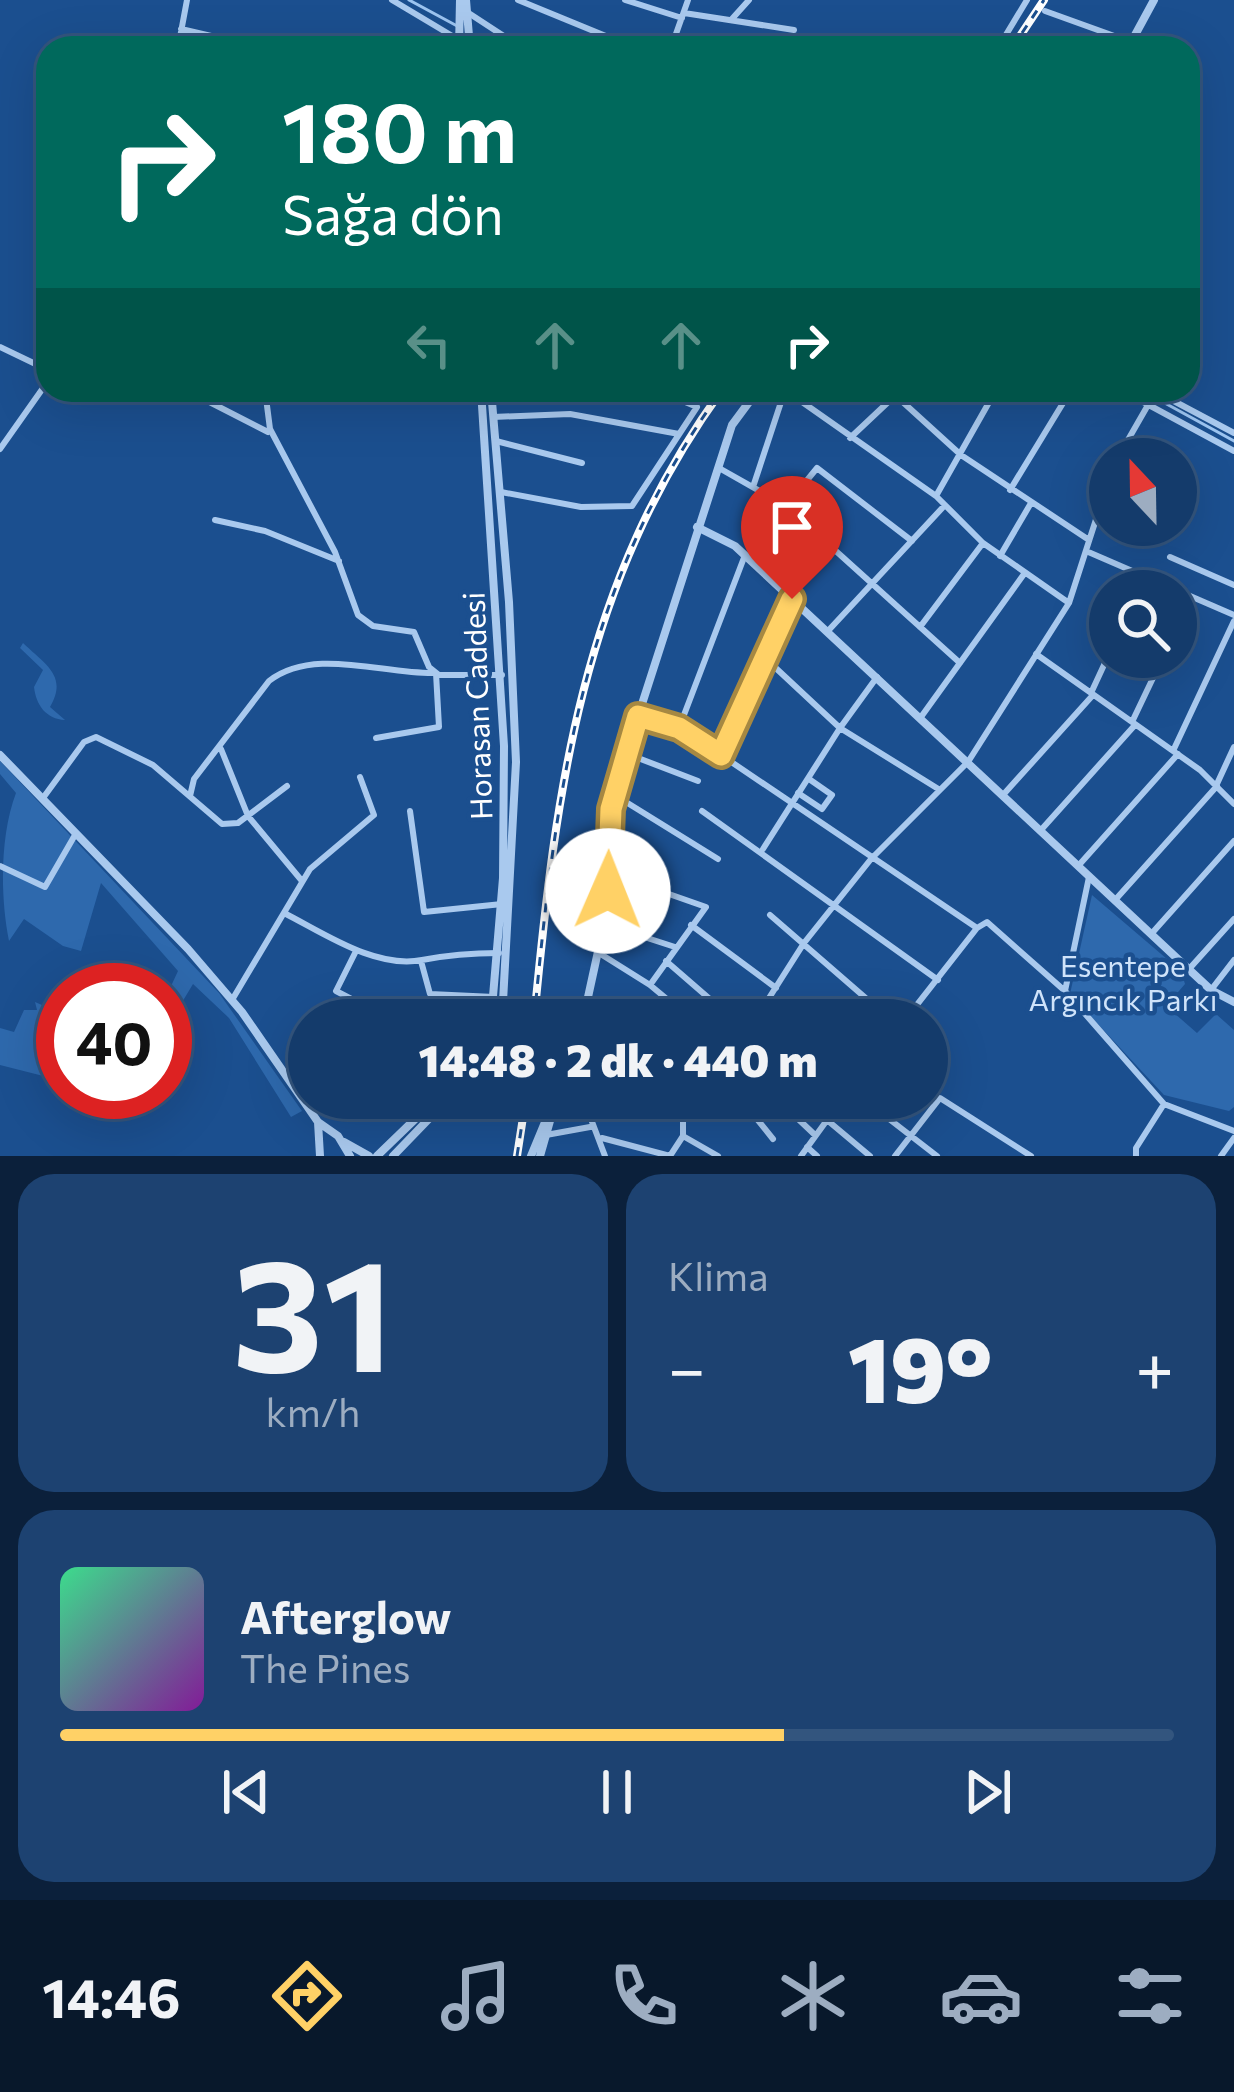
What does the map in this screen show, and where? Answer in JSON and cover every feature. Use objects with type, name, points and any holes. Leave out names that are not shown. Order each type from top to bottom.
[{"type":"street","points":[[180,36],[187,0]]},
{"type":"street","points":[[392,0],[450,36]]},
{"type":"street","points":[[463,0],[465,36]]},
{"type":"street","points":[[463,0],[466,36]]},
{"type":"street","points":[[518,0],[606,36]]},
{"type":"street","points":[[625,0],[683,16],[794,30]]},
{"type":"street","points":[[676,36],[688,0]]},
{"type":"street","points":[[730,20],[748,0]]},
{"type":"street","points":[[1005,36],[1027,0]]},
{"type":"street","points":[[1135,36],[1154,0]]},
{"type":"street","points":[[1045,11],[1108,36]]},
{"type":"street","points":[[467,12],[504,36]]},
{"type":"street","points":[[181,28],[214,36]]},
{"type":"street","points":[[0,347],[36,364]]},
{"type":"street","points":[[0,449],[36,398]]},
{"type":"street","points":[[209,402],[272,434]]},
{"type":"street","points":[[267,402],[272,434],[339,561],[362,619],[374,626],[411,630],[436,673],[439,727],[376,738]]},
{"type":"street","name":"Horasan Caddesi","points":[[482,402],[502,675],[502,904],[496,997]]},
{"type":"street","name":"Horasan Caddesi","points":[[491,402],[501,492],[516,792],[503,999]]},
{"type":"street","points":[[501,492],[581,507],[627,508],[640,499],[697,407],[686,402]]},
{"type":"street","points":[[588,999],[604,924],[614,794],[697,527],[736,418],[749,402]]},
{"type":"street","points":[[753,487],[781,402]]},
{"type":"street","points":[[801,402],[936,496],[983,543],[1069,603]]},
{"type":"street","points":[[850,438],[888,402]]},
{"type":"street","points":[[907,402],[962,454],[1089,539]]},
{"type":"street","points":[[936,496],[990,402]]},
{"type":"street","points":[[1010,490],[1064,402]]},
{"type":"street","points":[[1143,402],[1234,451]]},
{"type":"street","points":[[1176,402],[1234,433]]},
{"type":"street","points":[[1129,438],[1148,405]]},
{"type":"street","points":[[493,417],[570,413],[680,434]]},
{"type":"street","points":[[496,441],[581,463]]},
{"type":"street","points":[[719,468],[786,506],[960,663]]},
{"type":"street","points":[[786,506],[817,468],[911,541]]},
{"type":"street","points":[[1000,556],[1030,503]]},
{"type":"street","points":[[827,632],[945,505]]},
{"type":"street","points":[[215,520],[266,531],[339,561]]},
{"type":"street","points":[[697,527],[745,555],[1211,990],[1234,1002]]},
{"type":"street","points":[[769,999],[804,943],[872,858],[968,762],[1069,603],[1089,542]]},
{"type":"street","points":[[920,626],[983,543]]},
{"type":"street","points":[[1086,550],[1130,570]]},
{"type":"street","points":[[679,728],[745,555]]},
{"type":"street","points":[[1170,557],[1234,585]]},
{"type":"street","points":[[921,716],[1024,574]]},
{"type":"street","points":[[721,755],[792,599]]},
{"type":"street","points":[[1079,865],[1176,753],[1234,618],[1197,599]]},
{"type":"street","points":[[1036,654],[1176,753],[1234,804]]},
{"type":"street","points":[[765,658],[840,728],[940,790]]},
{"type":"street","points":[[190,796],[194,779],[268,681],[285,671],[349,664],[502,675]]},
{"type":"street","points":[[763,849],[877,677]]},
{"type":"street","points":[[1004,795],[1092,694],[1099,678]]},
{"type":"street","points":[[1041,830],[1134,723],[1153,678]]},
{"type":"street","points":[[638,716],[679,728],[977,928]]},
{"type":"street","points":[[41,801],[84,742],[96,737],[153,765],[222,824],[248,816],[287,785]]},
{"type":"street","points":[[1115,899],[1216,786],[1234,747]]},
{"type":"street","points":[[221,749],[248,816],[302,881]]},
{"type":"street","points":[[626,753],[698,781]]},
{"type":"street","points":[[0,755],[232,1000],[317,1122],[373,1156],[414,1119]]},
{"type":"street","points":[[232,1000],[302,881],[336,842],[374,815],[360,777]]},
{"type":"street","points":[[798,793],[822,809],[832,795],[808,779]]},
{"type":"street","points":[[614,794],[718,859]]},
{"type":"street","points":[[410,811],[424,912],[502,904]]},
{"type":"street","points":[[702,811],[763,849],[938,980]]},
{"type":"street","points":[[0,866],[37,886],[47,886],[75,835]]},
{"type":"street","points":[[1153,932],[1234,841]]},
{"type":"street","points":[[609,873],[706,907],[650,985]]},
{"type":"street","points":[[1065,991],[1090,875]]},
{"type":"street","points":[[286,914],[356,951],[421,961],[437,953],[499,953]]},
{"type":"street","points":[[770,915],[867,999]]},
{"type":"street","points":[[1190,968],[1230,931],[1234,920]]},
{"type":"street","points":[[922,999],[977,928],[987,922],[1065,991],[1164,1104],[1234,1135],[1221,1156]]},
{"type":"street","points":[[604,924],[675,948]]},
{"type":"street","points":[[691,925],[776,988]]},
{"type":"street","points":[[350,999],[336,992],[356,951]]},
{"type":"street","points":[[599,953],[667,999]]},
{"type":"street","points":[[1211,990],[1234,960]]},
{"type":"street","points":[[421,961],[430,994],[496,997]]},
{"type":"street","points":[[666,961],[710,999]]},
{"type":"street","points":[[948,1102],[1031,1156]]},
{"type":"street","points":[[1136,1156],[1136,1148],[1164,1104]]},
{"type":"street","points":[[394,1156],[429,1119]]},
{"type":"street","points":[[535,1156],[548,1119]]},
{"type":"street","points":[[535,1156],[550,1119]]},
{"type":"street","points":[[590,1119],[602,1138],[605,1156]]},
{"type":"street","points":[[602,1138],[670,1156],[683,1136],[682,1119]]},
{"type":"street","points":[[757,1119],[773,1139]]},
{"type":"street","points":[[798,1119],[815,1135]]},
{"type":"street","points":[[889,1119],[937,1156]]},
{"type":"street","points":[[895,1156],[924,1119]]},
{"type":"street","points":[[801,1156],[827,1120],[870,1156]]},
{"type":"street","points":[[317,1122],[320,1156]]},
{"type":"street","points":[[546,1135],[592,1126]]},
{"type":"street","points":[[683,1136],[718,1156]]},
{"type":"street","points":[[342,1141],[350,1156]]},
{"type":"street","points":[[807,1148],[817,1156]]},
{"type":"green space","points":[[23,643],[52,672],[57,687],[50,707],[65,720],[47,714],[40,705],[34,687],[43,670],[20,648]]},
{"type":"green space","points":[[0,761],[191,963],[171,963],[101,883],[81,951],[63,946],[24,919],[9,941],[3,866],[16,793],[0,774]]},
{"type":"green space","name":"Esentepe Argıncık Parkı","points":[[1092,895],[1181,971],[1185,984],[1166,1006],[1197,1033],[1216,1014],[1234,1030],[1234,1107],[1229,1111],[1164,1095],[1070,994]]},
{"type":"green space","points":[[192,964],[219,993],[288,1091],[288,1112],[229,1018],[193,984]]},
{"type":"green space","points":[[24,1010],[36,1010],[36,1074],[0,1065],[0,1028],[14,1032]]},
{"type":"waterway","points":[[409,0],[459,27]]},
{"type":"waterway","points":[[1163,402],[1234,441]]},
{"type":"railway","points":[[1020,36],[1044,0]]},
{"type":"railway","points":[[536,999],[553,851],[583,691],[636,538],[674,463],[714,402]]},
{"type":"railway","points":[[517,1156],[523,1119]]},
{"type":"route","points":[[608,891],[611,809],[638,716],[679,728],[721,755],[792,599]]}]
